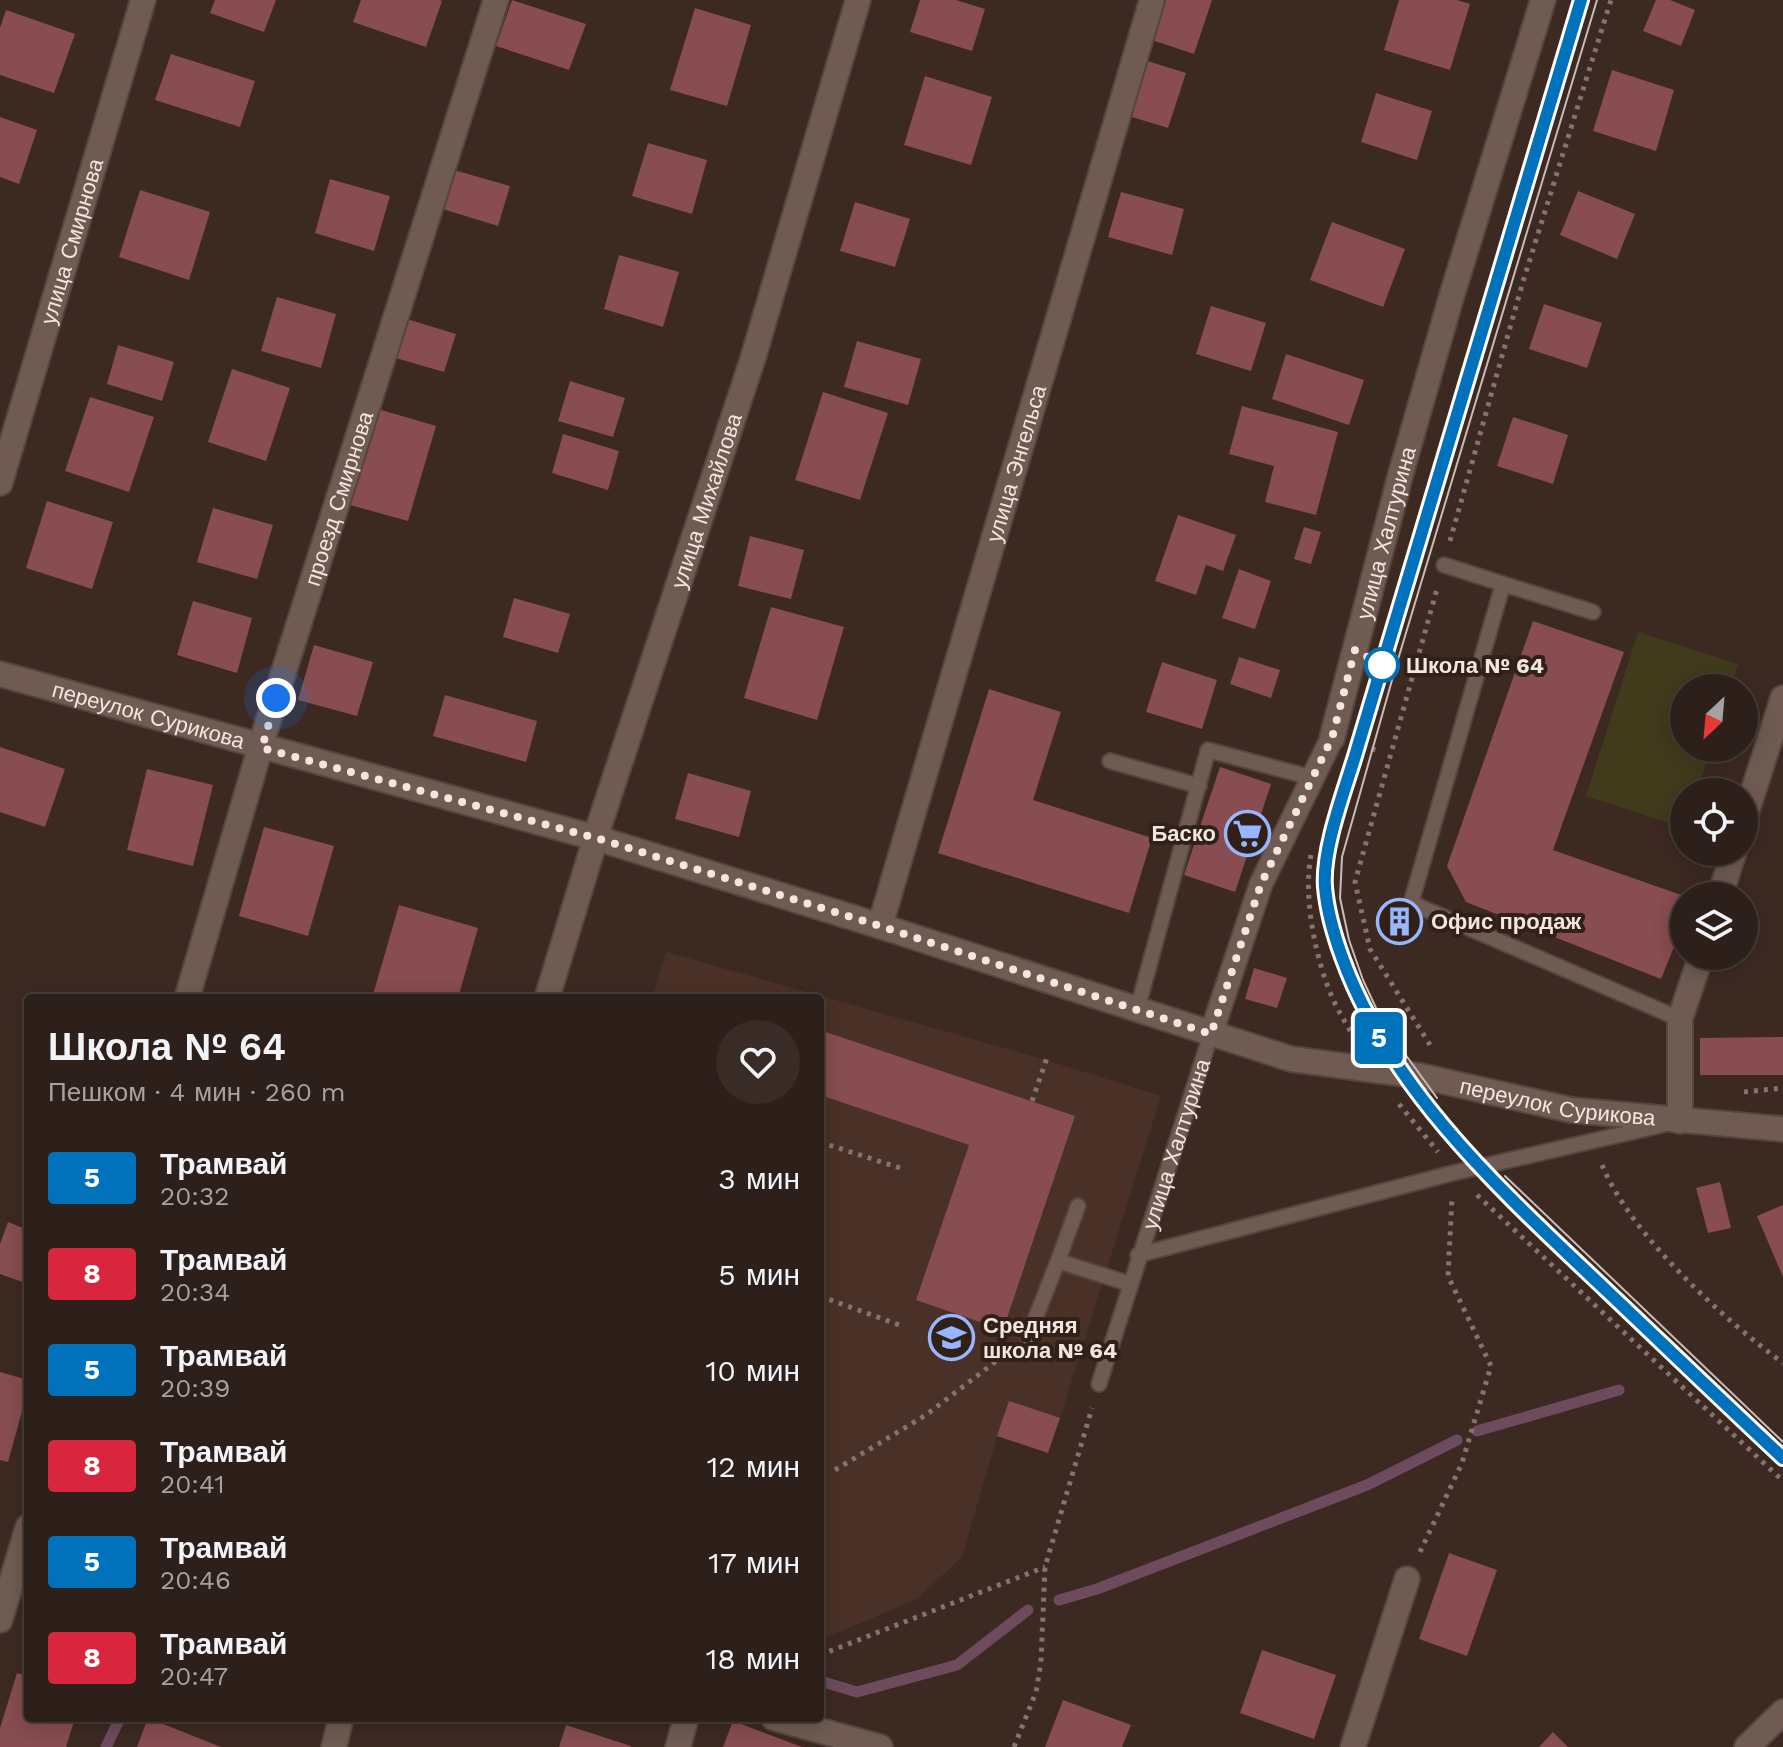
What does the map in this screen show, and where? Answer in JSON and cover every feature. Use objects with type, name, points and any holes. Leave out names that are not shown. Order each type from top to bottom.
[{"type":"street","name":"улица Смирнова","points":[[0,483],[143,0]]},
{"type":"street","name":"проезд Смирнова","points":[[188,994],[266,728],[496,0]]},
{"type":"street","name":"улица Михайлова","points":[[548,994],[753,358],[858,0]]},
{"type":"street","name":"улица Энгельса","points":[[880,926],[1152,0]]},
{"type":"street","name":"улица Халтурина","points":[[1211,1034],[1261,884],[1332,738],[1401,473],[1451,298],[1543,0]]},
{"type":"street","name":"переулок Сурикова","points":[[0,674],[596,838],[1291,1059],[1420,1076],[1571,1110],[1783,1129]]},
{"type":"street","points":[[1757,778],[1783,698]]},
{"type":"street","points":[[1680,1121],[1680,1019],[1696,970]]},
{"type":"street","points":[[0,1620],[24,1540]]},
{"type":"street","points":[[1353,1747],[1407,1579]]},
{"type":"street","points":[[1747,1747],[1783,1712]]},
{"type":"street","points":[[334,1747],[340,1722]]},
{"type":"street","points":[[678,1747],[685,1722]]},
{"type":"street","points":[[789,1722],[880,1747]]},
{"type":"lane","points":[[1444,565],[1593,612]]},
{"type":"lane","points":[[1503,584],[1411,903],[1680,1019]]},
{"type":"lane","points":[[1137,1010],[1208,750],[1313,778]]},
{"type":"lane","points":[[1110,761],[1199,786]]},
{"type":"lane","name":"улица Халтурина","points":[[1099,1384],[1211,1034]]},
{"type":"lane","points":[[1138,1255],[1453,1173],[1680,1121]]},
{"type":"lane","points":[[1028,1337],[1078,1206]]},
{"type":"lane","points":[[1058,1261],[1130,1284]]},
{"type":"path","points":[[1433,1051],[1370,949],[1355,882],[1522,285],[1611,0]]},
{"type":"path","points":[[1313,841],[1308,871],[1313,933],[1332,997],[1373,1070],[1453,1173],[1783,1481]]},
{"type":"path","points":[[1032,1101],[1048,1055]]},
{"type":"path","points":[[1592,1141],[1611,1187],[1675,1269],[1783,1363]]},
{"type":"path","points":[[824,1143],[900,1168]]},
{"type":"path","points":[[1407,1579],[1462,1463],[1491,1366],[1448,1276],[1453,1173]]},
{"type":"path","points":[[824,1297],[902,1326]]},
{"type":"path","points":[[835,1470],[926,1415],[1028,1337]]},
{"type":"path","points":[[1014,1747],[1036,1692],[1041,1662],[1045,1567],[1099,1384]]},
{"type":"path","points":[[824,1653],[1045,1567]]},
{"type":"shaded area","points":[[1638,632],[1738,664],[1735,674],[1670,674],[1670,762],[1707,762],[1701,778],[1670,778],[1670,823],[1586,796]]},
{"type":"shaded area","name":"Средняя школа № 64","points":[[666,952],[814,994],[653,994]]},
{"type":"shaded area","name":"Средняя школа № 64","points":[[824,997],[1161,1096],[1060,1418],[997,1436],[962,1557],[917,1599],[824,1637]]},
{"type":"building","points":[[215,0],[276,0],[264,32],[210,13]]},
{"type":"building","points":[[361,0],[442,1],[426,47],[353,22]]},
{"type":"building","points":[[512,0],[586,24],[569,70],[496,46]]},
{"type":"building","points":[[920,0],[956,0],[985,9],[972,51],[910,32]]},
{"type":"building","points":[[1161,0],[1212,0],[1194,54],[1149,39]]},
{"type":"building","points":[[1399,0],[1457,0],[1470,4],[1450,70],[1384,50]]},
{"type":"building","points":[[1656,0],[1670,0],[1695,10],[1681,46],[1643,31]]},
{"type":"building","points":[[695,8],[751,25],[727,106],[670,90]]},
{"type":"building","points":[[6,10],[75,34],[54,93],[0,75],[0,28]]},
{"type":"building","points":[[171,54],[255,81],[240,127],[155,100]]},
{"type":"building","points":[[1141,59],[1186,73],[1168,128],[1122,114]]},
{"type":"building","points":[[1612,70],[1674,90],[1656,151],[1593,131]]},
{"type":"building","points":[[925,76],[992,97],[971,165],[904,145]]},
{"type":"building","points":[[1376,93],[1432,111],[1417,160],[1361,142]]},
{"type":"building","points":[[0,117],[37,130],[19,184],[0,177]]},
{"type":"building","points":[[648,143],[707,160],[692,214],[632,196]]},
{"type":"building","points":[[454,170],[510,186],[498,226],[443,209]]},
{"type":"building","points":[[330,179],[390,196],[374,251],[315,233]]},
{"type":"building","points":[[140,190],[210,212],[189,280],[119,257]]},
{"type":"building","points":[[1578,191],[1635,214],[1617,259],[1560,235]]},
{"type":"building","points":[[1121,192],[1184,209],[1172,255],[1108,237]]},
{"type":"building","points":[[855,202],[910,219],[895,267],[840,251]]},
{"type":"building","points":[[1332,222],[1405,249],[1383,307],[1310,280]]},
{"type":"building","points":[[619,255],[679,272],[663,327],[604,309]]},
{"type":"building","points":[[277,297],[336,314],[321,368],[261,351]]},
{"type":"building","points":[[1544,304],[1602,323],[1587,368],[1529,349]]},
{"type":"building","points":[[1211,306],[1266,323],[1251,371],[1196,354]]},
{"type":"building","points":[[400,317],[456,334],[444,372],[389,356]]},
{"type":"building","points":[[857,341],[921,359],[908,405],[844,387]]},
{"type":"building","points":[[118,345],[174,362],[162,401],[107,384]]},
{"type":"building","points":[[1286,354],[1364,380],[1349,425],[1272,399]]},
{"type":"building","points":[[232,369],[290,388],[266,461],[208,442]]},
{"type":"building","points":[[570,381],[625,398],[613,437],[558,421]]},
{"type":"building","points":[[823,392],[888,413],[860,500],[795,480]]},
{"type":"building","points":[[90,397],[154,417],[129,492],[65,471]]},
{"type":"building","points":[[1242,406],[1338,432],[1316,515],[1265,502],[1274,466],[1229,454]]},
{"type":"building","points":[[378,409],[436,426],[408,521],[350,505]]},
{"type":"building","points":[[1513,417],[1568,435],[1553,484],[1497,466]]},
{"type":"building","points":[[563,434],[619,451],[608,490],[552,473]]},
{"type":"building","points":[[47,501],[113,522],[92,589],[26,568]]},
{"type":"building","points":[[213,508],[273,525],[257,579],[197,562]]},
{"type":"building","points":[[1178,515],[1236,535],[1223,571],[1206,565],[1196,595],[1155,581]]},
{"type":"building","points":[[1304,527],[1321,532],[1311,564],[1294,559]]},
{"type":"building","points":[[750,536],[804,550],[791,599],[738,586]]},
{"type":"building","points":[[1239,569],[1271,581],[1255,629],[1222,618]]},
{"type":"building","points":[[514,598],[570,614],[558,653],[503,637]]},
{"type":"building","points":[[193,601],[252,618],[237,673],[177,655]]},
{"type":"building","points":[[771,607],[844,627],[817,720],[744,698]]},
{"type":"building","points":[[1533,621],[1624,652],[1553,850],[1670,891],[1670,957],[1661,979],[1466,902],[1447,866]]},
{"type":"building","points":[[314,645],[373,662],[357,716],[298,700]]},
{"type":"building","points":[[1239,657],[1280,670],[1271,698],[1230,684]]},
{"type":"building","points":[[1162,662],[1217,680],[1202,729],[1146,712]]},
{"type":"building","points":[[989,689],[1061,712],[1033,800],[1152,838],[1129,913],[938,853]]},
{"type":"building","points":[[445,695],[537,721],[526,762],[433,736]]},
{"type":"building","points":[[0,747],[65,769],[45,827],[0,812]]},
{"type":"building","points":[[1220,767],[1271,784],[1235,892],[1184,875]]},
{"type":"building","points":[[147,769],[213,785],[193,866],[127,850]]},
{"type":"building","points":[[688,773],[751,791],[739,837],[675,819]]},
{"type":"building","points":[[264,827],[334,846],[308,936],[239,916]]},
{"type":"building","points":[[399,905],[478,928],[459,994],[373,994]]},
{"type":"building","name":"Офис продаж","points":[[1392,908],[1415,919],[1409,933],[1386,922]]},
{"type":"building","points":[[1254,968],[1287,978],[1277,1008],[1245,999]]},
{"type":"building","points":[[824,1031],[1075,1116],[1003,1330],[916,1300],[969,1145],[824,1096]]},
{"type":"building","points":[[1783,1037],[1783,1075],[1700,1075],[1700,1038]]},
{"type":"building","points":[[1720,1182],[1731,1228],[1708,1233],[1696,1188]]},
{"type":"building","points":[[1783,1205],[1783,1277],[1757,1216]]},
{"type":"building","points":[[8,1222],[24,1228],[24,1283],[0,1274],[0,1244]]},
{"type":"building","points":[[0,1372],[24,1379],[24,1404],[8,1462],[0,1460]]},
{"type":"building","points":[[1009,1401],[1060,1418],[1048,1453],[997,1436]]},
{"type":"building","points":[[1449,1553],[1497,1570],[1467,1656],[1419,1639]]},
{"type":"building","points":[[1262,1650],[1336,1675],[1314,1739],[1240,1713]]},
{"type":"building","points":[[17,1673],[24,1675],[24,1722],[74,1722],[66,1747],[0,1747],[0,1728]]},
{"type":"building","points":[[1063,1700],[1131,1725],[1122,1747],[1045,1747]]},
{"type":"building","points":[[146,1722],[158,1722],[221,1747],[137,1747]]},
{"type":"building","points":[[733,1722],[736,1722],[802,1747],[723,1747]]},
{"type":"building","points":[[566,1725],[631,1746],[559,1747]]},
{"type":"building","points":[[1553,1732],[1568,1747],[1539,1747]]},
{"type":"waterway","points":[[1477,1431],[1619,1390]]},
{"type":"waterway","points":[[1059,1600],[1097,1589],[1367,1485],[1457,1440]]},
{"type":"waterway","points":[[824,1682],[857,1692],[957,1665],[1028,1610]]},
{"type":"waterway","points":[[106,1747],[118,1722]]},
{"type":"tram line","points":[[1581,0],[1336,816],[1327,854],[1326,896],[1339,949],[1363,1007],[1420,1097],[1491,1179],[1529,1217],[1783,1458]]},
{"type":"tram line","name":"5","points":[[1581,0],[1358,746],[1328,852],[1325,885],[1338,946],[1364,1011],[1414,1089],[1513,1201],[1783,1458]]},
{"type":"tram line","points":[[1437,1098],[1384,1025],[1363,980],[1349,940],[1340,898],[1342,857],[1396,666],[1597,0]]},
{"type":"tram line","points":[[1505,1176],[1783,1442]]},
{"type":"place","name":"Школа № 64","points":[[1382,665]]},
{"type":"place","name":"Баско","points":[[1247,833]]},
{"type":"place","name":"Офис продаж","points":[[1400,921]]},
{"type":"place","name":"Средняя школа № 64","points":[[952,1338]]},
{"type":"route","points":[[276,698],[262,748],[596,838],[1211,1034],[1261,884],[1332,738],[1355,650],[1382,665]]}]
